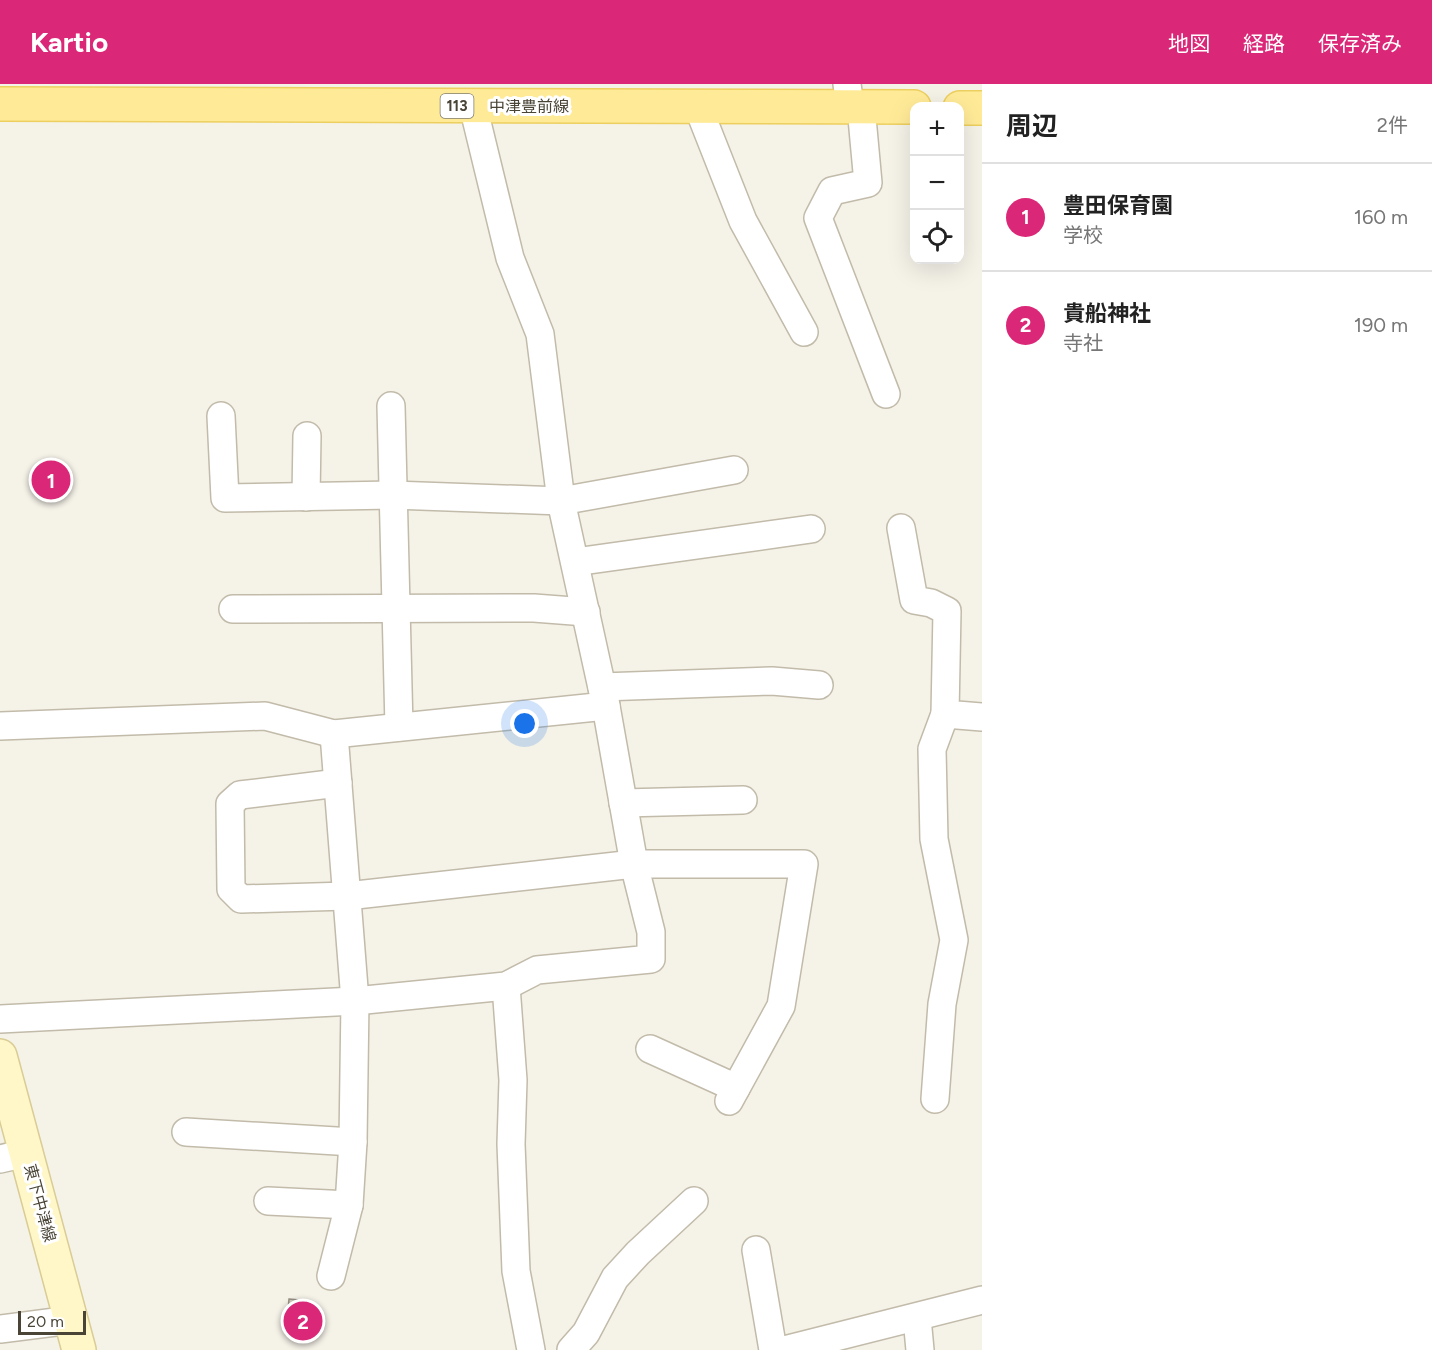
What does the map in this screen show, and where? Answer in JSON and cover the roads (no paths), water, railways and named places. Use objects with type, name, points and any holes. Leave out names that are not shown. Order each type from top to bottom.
[{"type":"main road","name":"中津豊前線","points":[[0,104],[400,95],[473,106],[698,107],[852,100],[910,106]]},
{"type":"main road","points":[[964,108],[982,108]]},
{"type":"main road","name":"東下中津線","points":[[0,1056],[13,1156],[75,1335]]},
{"type":"street","points":[[852,100],[868,183],[832,191],[818,218],[886,394]]},
{"type":"street","points":[[0,1019],[355,1002],[506,986],[537,970],[651,959],[651,932],[634,864],[604,696],[561,501],[540,334],[510,258],[473,106]]},
{"type":"street","points":[[698,107],[743,220],[804,332]]},
{"type":"street","points":[[391,406],[399,727]]},
{"type":"street","points":[[221,416],[225,498],[393,495],[561,501],[734,470]]},
{"type":"street","points":[[306,497],[307,436]]},
{"type":"street","points":[[901,528],[915,600],[931,603],[947,610],[945,714],[932,749],[934,839],[954,940],[942,1004],[935,1099]]},
{"type":"street","points":[[574,562],[811,529]]},
{"type":"street","points":[[232,609],[534,608],[586,612]]},
{"type":"street","points":[[0,726],[265,716],[334,734],[399,727],[604,696],[772,681],[819,685]]},
{"type":"street","points":[[945,714],[982,717]]},
{"type":"street","points":[[331,1276],[349,1205],[353,1142],[355,1002],[334,734]]},
{"type":"street","points":[[338,783],[240,795],[230,804],[231,889],[241,899],[347,896],[634,864],[804,864],[781,1006],[733,1094],[650,1049]]},
{"type":"street","points":[[623,802],[743,800]]},
{"type":"street","points":[[506,986],[513,1080],[512,1144],[516,1271],[531,1350]]},
{"type":"street","points":[[186,1132],[353,1142]]},
{"type":"street","points":[[268,1201],[349,1205]]},
{"type":"street","points":[[571,1350],[586,1333],[615,1278],[638,1253],[694,1201]]},
{"type":"street","points":[[756,1250],[773,1350]]},
{"type":"street","points":[[784,1350],[811,1347],[982,1300]]},
{"type":"street","points":[[917,1318],[920,1350]]},
{"type":"street","points":[[0,1329],[75,1335]]},
{"type":"place","name":"豊田保育園","points":[[51,480]]},
{"type":"place","name":"貴船神社","points":[[303,1321]]}]
